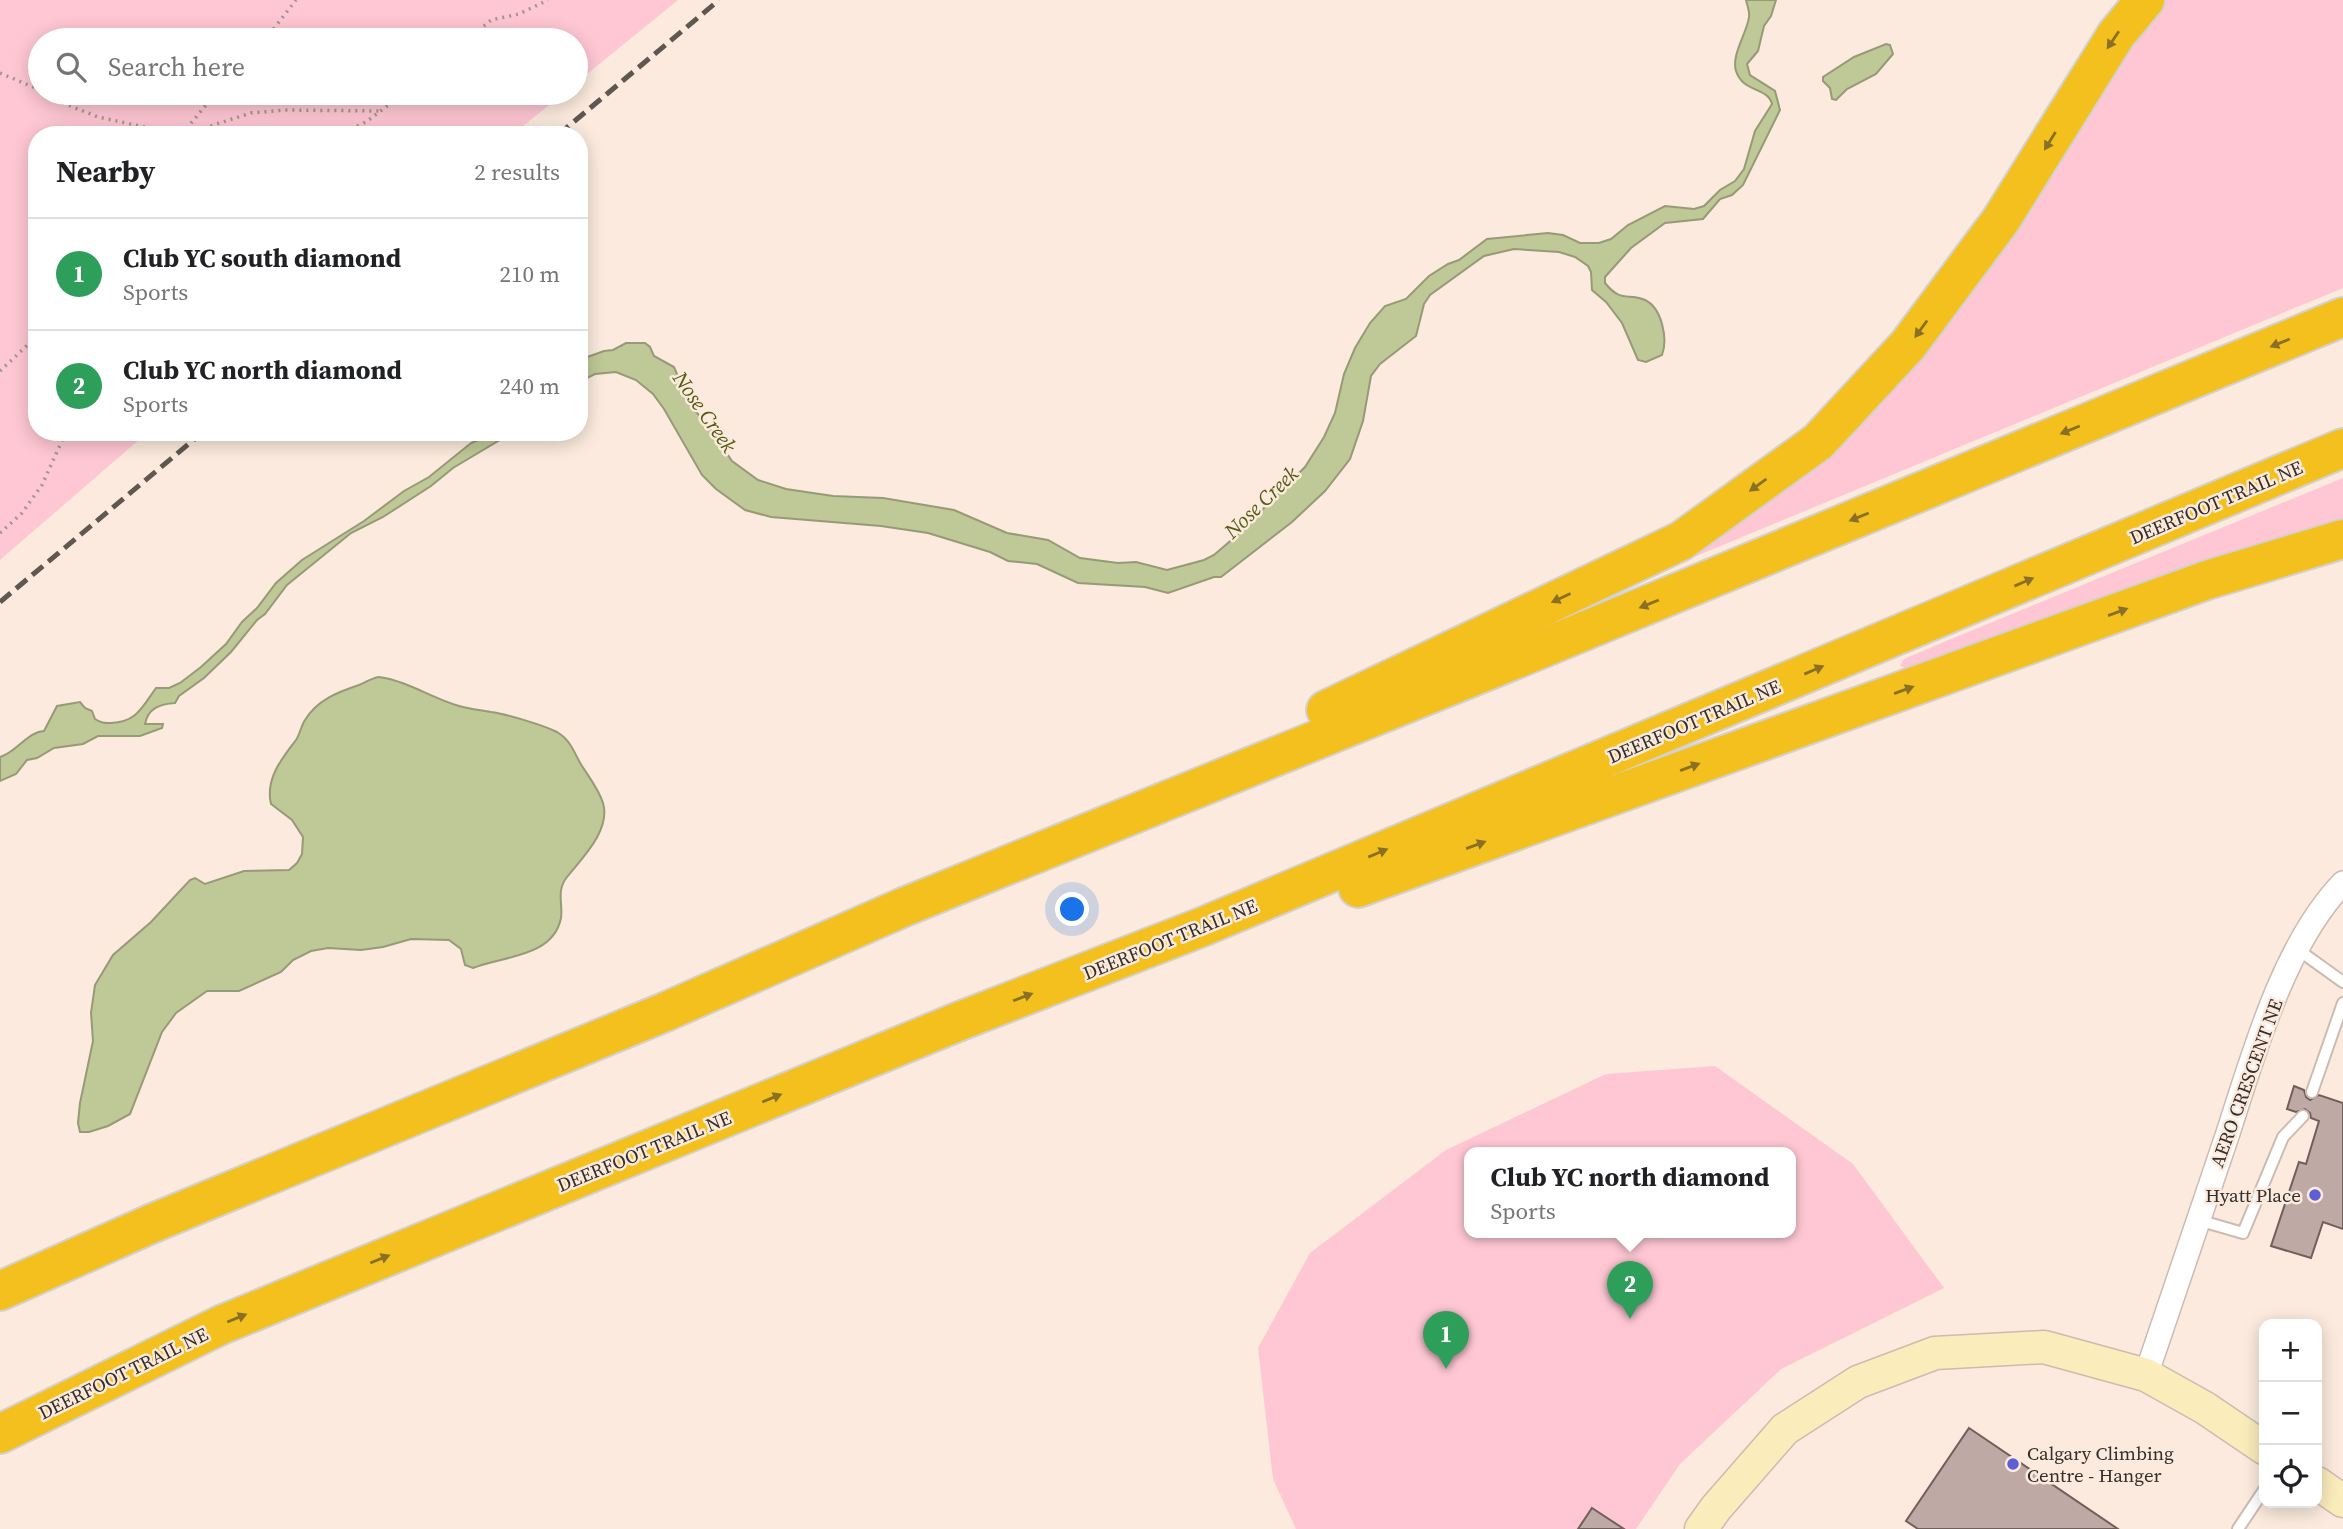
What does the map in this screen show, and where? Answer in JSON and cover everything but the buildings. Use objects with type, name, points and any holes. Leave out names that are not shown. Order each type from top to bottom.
[{"type":"highway","points":[[1236,771],[1275,734],[1681,541],[1818,442],[1908,345],[2001,220],[2116,35],[2145,0]]},
{"type":"highway","points":[[0,1292],[166,1217],[665,1012],[904,907],[1514,660],[2343,317]]},
{"type":"highway","name":"DEERFOOT TRAIL NE","points":[[0,1434],[221,1325],[960,1021],[1202,927],[2343,449]]},
{"type":"highway","points":[[1202,927],[1246,929],[2207,580],[2343,539]]},
{"type":"street","name":"AERO CRESCENT NE","points":[[2146,1375],[2267,1020],[2297,949],[2327,899],[2343,883]]},
{"type":"street","points":[[1701,1529],[1785,1429],[1858,1382],[1935,1353],[2044,1347],[2146,1375],[2204,1408],[2260,1445]]},
{"type":"street","points":[[2322,1486],[2343,1501]]},
{"type":"lane","points":[[2297,949],[2343,982]]},
{"type":"lane","points":[[2312,1093],[2343,1003]]},
{"type":"lane","points":[[2198,1220],[2243,1233],[2283,1137],[2303,1116]]},
{"type":"lane","points":[[2238,1529],[2259,1498]]},
{"type":"path","points":[[274,28],[296,0]]},
{"type":"path","points":[[482,28],[491,20],[519,14],[548,0]]},
{"type":"path","points":[[0,73],[28,86]]},
{"type":"path","points":[[68,105],[98,117],[140,126]]},
{"type":"path","points":[[189,126],[206,105]]},
{"type":"path","points":[[357,126],[387,105]]},
{"type":"path","points":[[210,126],[251,113],[285,110],[379,111]]},
{"type":"path","points":[[0,371],[28,345]]},
{"type":"path","points":[[0,533],[22,513],[42,485],[62,441]]},
{"type":"shaded area","points":[[0,0],[678,0],[588,73],[588,28],[28,28],[28,105],[549,105],[523,126],[28,126],[28,441],[138,441],[0,560]]},
{"type":"shaded area","points":[[1746,0],[1776,0],[1771,16],[1764,26],[1758,51],[1747,64],[1750,75],[1775,91],[1780,110],[1743,185],[1732,195],[1720,199],[1703,219],[1665,223],[1631,248],[1605,277],[1605,283],[1616,293],[1645,300],[1656,310],[1664,333],[1662,355],[1646,362],[1638,360],[1622,323],[1606,302],[1592,290],[1588,266],[1575,257],[1559,252],[1514,249],[1484,256],[1430,295],[1424,304],[1416,336],[1380,364],[1371,376],[1363,421],[1350,459],[1325,491],[1292,522],[1221,577],[1168,593],[1145,587],[1078,583],[1037,564],[1008,561],[990,552],[928,533],[881,526],[771,517],[745,510],[702,475],[653,394],[636,380],[616,372],[588,378],[588,357],[613,350],[626,343],[645,343],[654,356],[674,367],[691,407],[706,422],[732,461],[758,480],[786,489],[833,496],[883,498],[954,510],[1007,533],[1048,540],[1080,558],[1118,563],[1136,562],[1167,570],[1204,560],[1236,536],[1305,467],[1335,413],[1344,374],[1355,348],[1370,323],[1385,306],[1406,299],[1429,276],[1459,260],[1487,239],[1548,233],[1563,235],[1580,243],[1599,243],[1611,239],[1628,225],[1665,206],[1694,209],[1704,206],[1720,190],[1735,181],[1744,169],[1755,131],[1772,104],[1766,95],[1744,83],[1736,71],[1737,51],[1748,23]]},
{"type":"shaded area","points":[[2160,0],[2343,0],[2343,288],[1677,564],[1673,562],[1738,525],[1824,458]]},
{"type":"shaded area","points":[[1886,44],[1890,45],[1893,54],[1876,74],[1847,89],[1836,100],[1832,99],[1830,88],[1823,81],[1823,77],[1854,57]]},
{"type":"shaded area","points":[[498,441],[453,468],[431,486],[383,517],[351,533],[287,585],[265,614],[204,678],[179,696],[175,703],[160,706],[149,714],[145,724],[163,724],[162,728],[140,736],[98,736],[83,744],[54,748],[37,758],[27,760],[16,774],[0,781],[0,757],[32,735],[44,731],[57,706],[80,702],[92,711],[95,719],[104,723],[127,720],[142,707],[156,688],[169,688],[180,683],[201,667],[226,644],[276,583],[302,560],[429,477],[471,443]]},
{"type":"shaded area","points":[[2343,478],[2343,521],[1909,669],[1900,666],[1904,659],[1951,639]]},
{"type":"shaded area","points":[[379,677],[400,682],[459,706],[506,715],[543,726],[562,735],[569,743],[599,793],[604,813],[603,823],[594,843],[564,882],[561,892],[561,918],[556,931],[548,941],[524,954],[473,968],[465,965],[461,949],[449,940],[411,939],[361,950],[328,948],[311,951],[293,960],[281,972],[239,991],[207,991],[176,1013],[162,1032],[130,1114],[108,1126],[80,1132],[80,1103],[93,1041],[91,1013],[95,985],[113,955],[151,922],[190,880],[195,878],[205,884],[244,871],[289,870],[297,863],[302,854],[303,837],[292,820],[271,804],[270,786],[276,769],[296,740],[305,720],[316,707],[336,694]]},
{"type":"shaded area","points":[[1715,1066],[1853,1164],[1944,1288],[1781,1369],[1680,1464],[1636,1529],[1296,1529],[1273,1479],[1258,1348],[1310,1253],[1446,1150],[1606,1074]]},
{"type":"railway","points":[[569,126],[719,0]]},
{"type":"railway","points":[[0,602],[192,441]]},
{"type":"place","name":"Hyatt Place","points":[[2315,1195]]},
{"type":"place","name":"Club YC north diamond","points":[[1630,1319]]},
{"type":"place","name":"Club YC south diamond","points":[[1446,1369]]},
{"type":"place","name":"Calgary Climbing Centre - Hanger","points":[[2013,1464]]},
{"type":"water label","name":"Nose Creek","points":[[705,412]]},
{"type":"water label","name":"Nose Creek","points":[[1261,502]]}]
